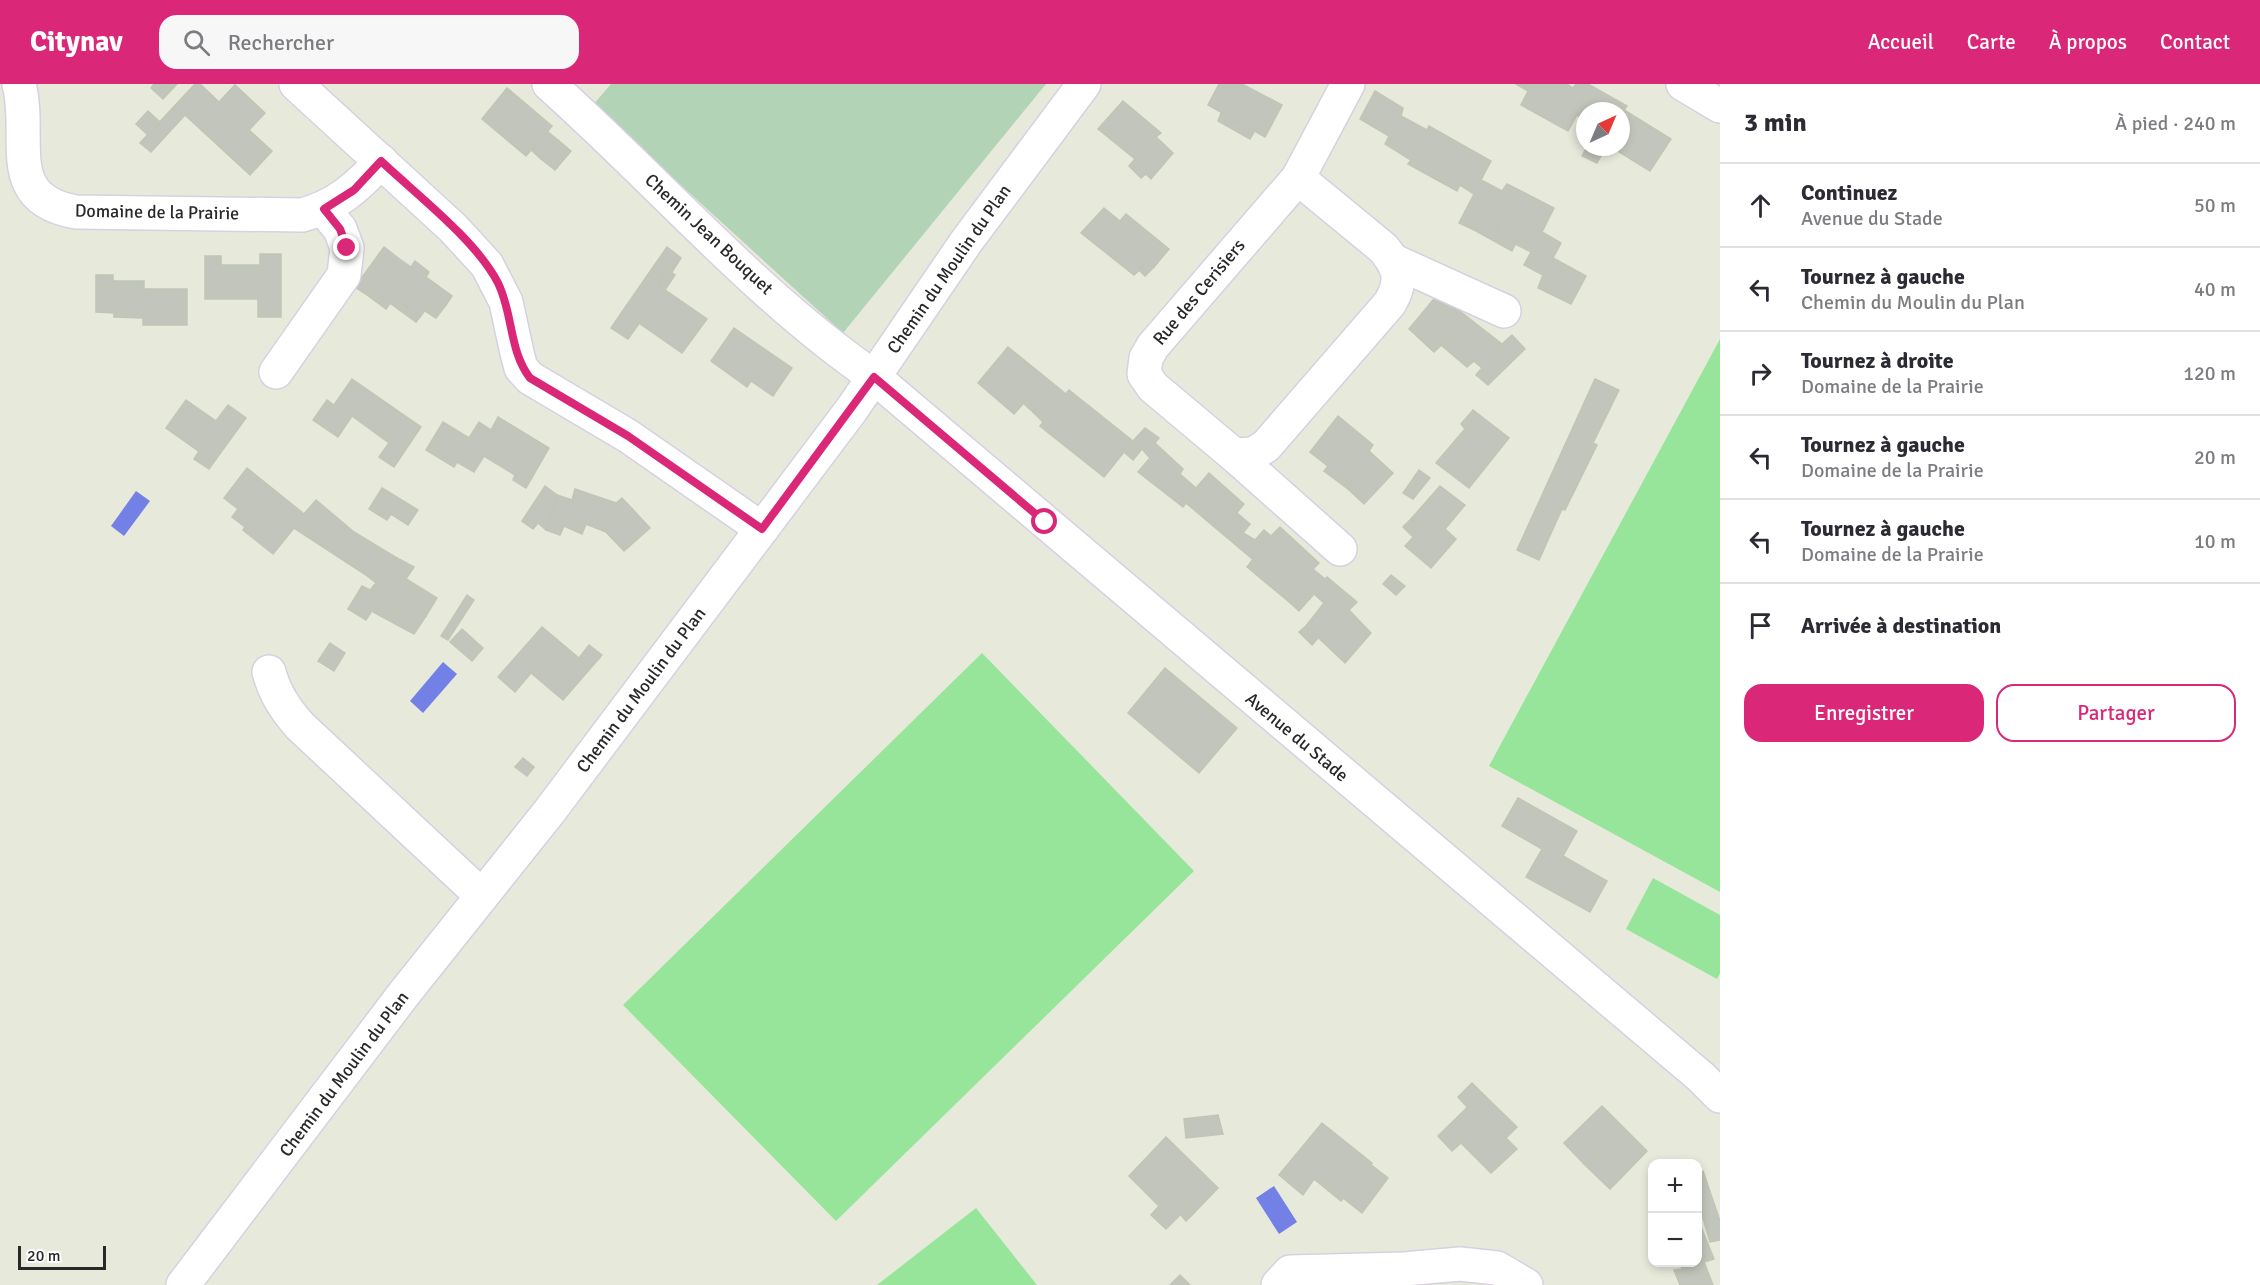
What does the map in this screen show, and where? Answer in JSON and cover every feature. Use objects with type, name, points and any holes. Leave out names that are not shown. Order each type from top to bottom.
[{"type":"street","name":"Domaine de la Prairie","points":[[19,84],[23,100],[23,166],[28,183],[44,202],[58,209],[76,212],[302,215],[324,209],[354,190],[381,161]]},
{"type":"street","points":[[296,84],[453,228],[486,265],[506,302],[519,360],[530,378],[628,436],[762,529]]},
{"type":"street","name":"Chemin Jean Bouquet","points":[[549,84],[722,249],[838,352],[874,377]]},
{"type":"street","name":"Chemin du Moulin du Plan","points":[[183,1285],[404,995],[549,812],[762,529],[874,377],[966,242],[1084,84]]},
{"type":"street","name":"Rue des Cerisiers","points":[[1340,549],[1234,454],[1153,387],[1144,374],[1146,358],[1168,326],[1298,178],[1348,84]]},
{"type":"street","points":[[1683,84],[1720,106]]},
{"type":"street","points":[[1234,454],[1253,454],[1266,446],[1390,303],[1399,288],[1400,276],[1394,261],[1383,248],[1298,178]]},
{"type":"street","points":[[276,372],[344,275],[347,248],[340,229],[324,209]]},
{"type":"street","points":[[1394,261],[1504,311]]},
{"type":"street","name":"Avenue du Stade","points":[[874,377],[1701,1077],[1720,1096]]},
{"type":"street","points":[[269,672],[274,689],[284,708],[300,726],[482,896]]},
{"type":"street","points":[[1278,1285],[1290,1272],[1396,1277],[1460,1264],[1497,1268],[1526,1285]]},
{"type":"green space","points":[[611,84],[1046,84],[843,333],[593,105]]},
{"type":"green space","points":[[1720,339],[1720,892],[1489,766]]},
{"type":"green space","points":[[982,653],[1194,871],[836,1221],[623,1005]]},
{"type":"green space","points":[[1653,878],[1720,915],[1720,973],[1717,979],[1626,929]]},
{"type":"green space","points":[[976,1208],[1037,1285],[877,1285]]},
{"type":"water","points":[[136,491],[150,501],[124,536],[111,526]]},
{"type":"water","points":[[443,662],[457,674],[423,713],[410,701]]},
{"type":"water","points":[[1274,1186],[1297,1222],[1279,1234],[1256,1198]]},
{"type":"building","points":[[154,84],[177,84],[163,99],[151,88]]},
{"type":"building","points":[[195,84],[200,84],[219,102],[235,85],[265,113],[249,130],[272,151],[250,175],[185,115],[151,152],[140,143]]},
{"type":"building","points":[[1219,84],[1242,84],[1282,105],[1265,137],[1208,105]]},
{"type":"building","points":[[1516,84],[1567,84],[1573,88],[1576,84],[1588,84],[1620,102],[1576,102],[1576,117],[1568,131],[1521,105],[1528,91]]},
{"type":"building","points":[[507,88],[552,126],[526,156],[482,119]]},
{"type":"building","points":[[1375,91],[1403,108],[1401,116],[1427,130],[1429,126],[1491,161],[1481,180],[1502,191],[1507,184],[1554,208],[1542,232],[1561,243],[1553,258],[1586,276],[1571,304],[1538,288],[1543,275],[1524,265],[1531,252],[1515,244],[1517,240],[1496,230],[1498,226],[1481,217],[1474,230],[1459,223],[1474,194],[1460,185],[1457,191],[1408,164],[1411,160],[1385,144],[1389,136],[1360,119]]},
{"type":"building","points":[[1123,101],[1161,133],[1156,137],[1173,153],[1151,179],[1146,174],[1141,178],[1129,166],[1135,159],[1098,129]]},
{"type":"building","points":[[148,111],[160,122],[148,135],[136,124]]},
{"type":"building","points":[[1221,113],[1254,132],[1250,139],[1218,121]]},
{"type":"building","points":[[1630,114],[1671,139],[1650,171],[1626,156],[1630,156]]},
{"type":"building","points":[[547,131],[558,140],[541,159],[531,150]]},
{"type":"building","points":[[558,140],[571,151],[555,170],[541,159]]},
{"type":"building","points":[[1582,156],[1601,156],[1597,163]]},
{"type":"building","points":[[1104,208],[1120,221],[1126,214],[1169,249],[1154,267],[1149,261],[1134,275],[1081,233]]},
{"type":"building","points":[[1481,217],[1498,226],[1496,230],[1517,240],[1512,251],[1474,230]]},
{"type":"building","points":[[384,247],[398,258],[370,297],[355,287]]},
{"type":"building","points":[[667,247],[681,258],[672,272],[668,270],[658,285],[707,319],[682,353],[639,323],[643,318],[626,306]]},
{"type":"building","points":[[260,254],[281,254],[281,317],[258,317],[258,299],[205,299],[205,256],[221,256],[221,265],[260,265]]},
{"type":"building","points":[[398,258],[411,267],[415,261],[429,272],[426,277],[452,296],[446,305],[435,297],[420,317],[394,298],[386,309],[370,297]]},
{"type":"building","points":[[1149,261],[1154,267],[1145,276],[1139,270]]},
{"type":"building","points":[[668,270],[675,275],[665,290],[658,285]]},
{"type":"building","points":[[96,275],[113,275],[113,281],[144,281],[144,289],[187,289],[187,325],[143,325],[143,318],[114,317],[114,313],[96,312]]},
{"type":"building","points":[[1438,294],[1502,344],[1512,335],[1525,349],[1488,385],[1476,375],[1482,368],[1448,339],[1434,352],[1409,329]]},
{"type":"building","points":[[435,297],[446,305],[436,318],[425,311]]},
{"type":"building","points":[[394,298],[420,317],[416,322],[390,303]]},
{"type":"building","points":[[626,306],[643,318],[628,339],[611,328]]},
{"type":"building","points":[[734,328],[792,368],[773,396],[751,381],[747,387],[711,361]]},
{"type":"building","points":[[1448,339],[1474,361],[1467,367],[1441,345]]},
{"type":"building","points":[[1008,347],[1066,394],[1069,390],[1133,441],[1145,428],[1159,438],[1155,443],[1183,469],[1180,474],[1196,488],[1209,473],[1244,504],[1230,521],[1243,533],[1255,540],[1264,530],[1271,536],[1280,527],[1319,563],[1313,569],[1325,579],[1327,577],[1357,602],[1349,610],[1371,633],[1345,663],[1306,626],[1324,603],[1314,594],[1299,611],[1288,601],[1294,594],[1186,503],[1183,507],[1138,472],[1150,458],[1142,449],[1133,460],[1124,452],[1104,477],[1040,426],[1043,422],[1033,412],[1040,405],[1030,396],[1014,414],[978,383]]},
{"type":"building","points":[[352,379],[421,427],[394,467],[379,457],[389,443],[352,416],[338,437],[313,420],[327,400],[334,405]]},
{"type":"building","points":[[1595,379],[1619,390],[1593,443],[1597,445],[1565,510],[1562,509],[1539,560],[1517,550]]},
{"type":"building","points":[[1030,396],[1040,405],[1033,412],[1024,404]]},
{"type":"building","points":[[186,400],[216,421],[228,405],[246,418],[214,462],[166,428]]},
{"type":"building","points":[[1473,410],[1509,438],[1469,488],[1436,463],[1465,429],[1461,424]]},
{"type":"building","points":[[1338,416],[1373,445],[1369,451],[1393,473],[1364,504],[1348,489],[1352,485],[1310,452]]},
{"type":"building","points":[[498,417],[549,448],[526,488],[513,480],[515,475],[484,456],[474,472],[457,462],[454,467],[426,450],[443,422],[469,438],[479,422],[491,430]]},
{"type":"building","points":[[199,451],[214,462],[209,469],[194,459]]},
{"type":"building","points":[[1328,466],[1352,485],[1348,489],[1324,471]]},
{"type":"building","points":[[247,468],[304,514],[316,500],[354,532],[397,558],[390,569],[437,598],[426,616],[407,605],[401,615],[378,601],[366,620],[348,609],[362,586],[370,590],[376,583],[366,575],[294,528],[273,554],[243,530],[245,527],[232,517],[238,509],[224,498]]},
{"type":"building","points":[[1419,470],[1430,478],[1413,499],[1403,493]]},
{"type":"building","points":[[545,486],[557,495],[546,530],[538,523],[533,529],[522,521]]},
{"type":"building","points":[[1440,486],[1465,505],[1445,529],[1456,539],[1431,568],[1405,546],[1421,529],[1411,519]]},
{"type":"building","points":[[382,488],[418,510],[408,525],[391,514],[387,520],[369,509]]},
{"type":"building","points":[[575,489],[616,503],[622,498],[650,528],[624,551],[606,532],[586,524],[582,534],[564,526],[560,535],[546,530],[557,495],[572,500]]},
{"type":"building","points":[[1237,513],[1250,524],[1243,533],[1230,521]]},
{"type":"building","points":[[1411,519],[1421,529],[1413,537],[1403,527]]},
{"type":"building","points":[[397,558],[414,567],[406,579],[390,569]]},
{"type":"building","points":[[1253,559],[1294,594],[1288,601],[1247,567]]},
{"type":"building","points":[[1391,575],[1405,586],[1396,595],[1383,584]]},
{"type":"building","points":[[467,595],[474,600],[457,626],[450,622]]},
{"type":"building","points":[[378,601],[401,615],[407,605],[426,616],[414,634],[373,612]]},
{"type":"building","points":[[450,622],[457,626],[448,640],[441,636]]},
{"type":"building","points":[[1306,626],[1318,638],[1312,645],[1299,632]]},
{"type":"building","points":[[542,627],[579,658],[589,645],[602,655],[563,700],[531,673],[515,692],[498,677]]},
{"type":"building","points":[[462,629],[483,648],[472,661],[450,642]]},
{"type":"building","points":[[330,643],[345,653],[334,671],[318,661]]},
{"type":"building","points":[[1165,668],[1237,728],[1199,773],[1128,713]]},
{"type":"building","points":[[523,758],[534,767],[527,776],[515,767]]},
{"type":"building","points":[[1518,798],[1577,831],[1563,856],[1607,881],[1590,912],[1526,877],[1542,849],[1502,826]]},
{"type":"building","points":[[1472,1083],[1482,1093],[1468,1108],[1458,1097]]},
{"type":"building","points":[[1482,1093],[1517,1127],[1506,1138],[1517,1149],[1491,1173],[1461,1143],[1452,1151],[1438,1136]]},
{"type":"building","points":[[1602,1106],[1647,1151],[1621,1178],[1596,1153],[1584,1164],[1564,1143]]},
{"type":"building","points":[[1218,1115],[1223,1134],[1186,1138],[1184,1119]]},
{"type":"building","points":[[1322,1123],[1372,1163],[1341,1201],[1314,1179],[1303,1195],[1279,1175]]},
{"type":"building","points":[[1166,1137],[1218,1188],[1195,1212],[1189,1206],[1166,1229],[1151,1215],[1159,1206],[1129,1176]]},
{"type":"building","points":[[1596,1153],[1621,1178],[1610,1189],[1584,1164]]},
{"type":"building","points":[[1370,1164],[1388,1178],[1362,1213],[1343,1198]]},
{"type":"building","points":[[1702,1171],[1720,1221],[1720,1240],[1710,1242],[1702,1215]]},
{"type":"building","points":[[1189,1206],[1195,1212],[1186,1221],[1180,1214]]},
{"type":"building","points":[[1702,1229],[1714,1259],[1704,1262],[1713,1285],[1680,1285],[1674,1270],[1682,1269],[1681,1267],[1702,1267]]},
{"type":"building","points":[[1180,1275],[1190,1285],[1170,1285]]},
{"type":"route","points":[[347,248],[340,229],[324,209],[354,190],[381,161],[453,228],[486,265],[506,302],[517,353],[522,368],[530,378],[539,386],[628,436],[762,529],[874,377],[1045,522]]}]
